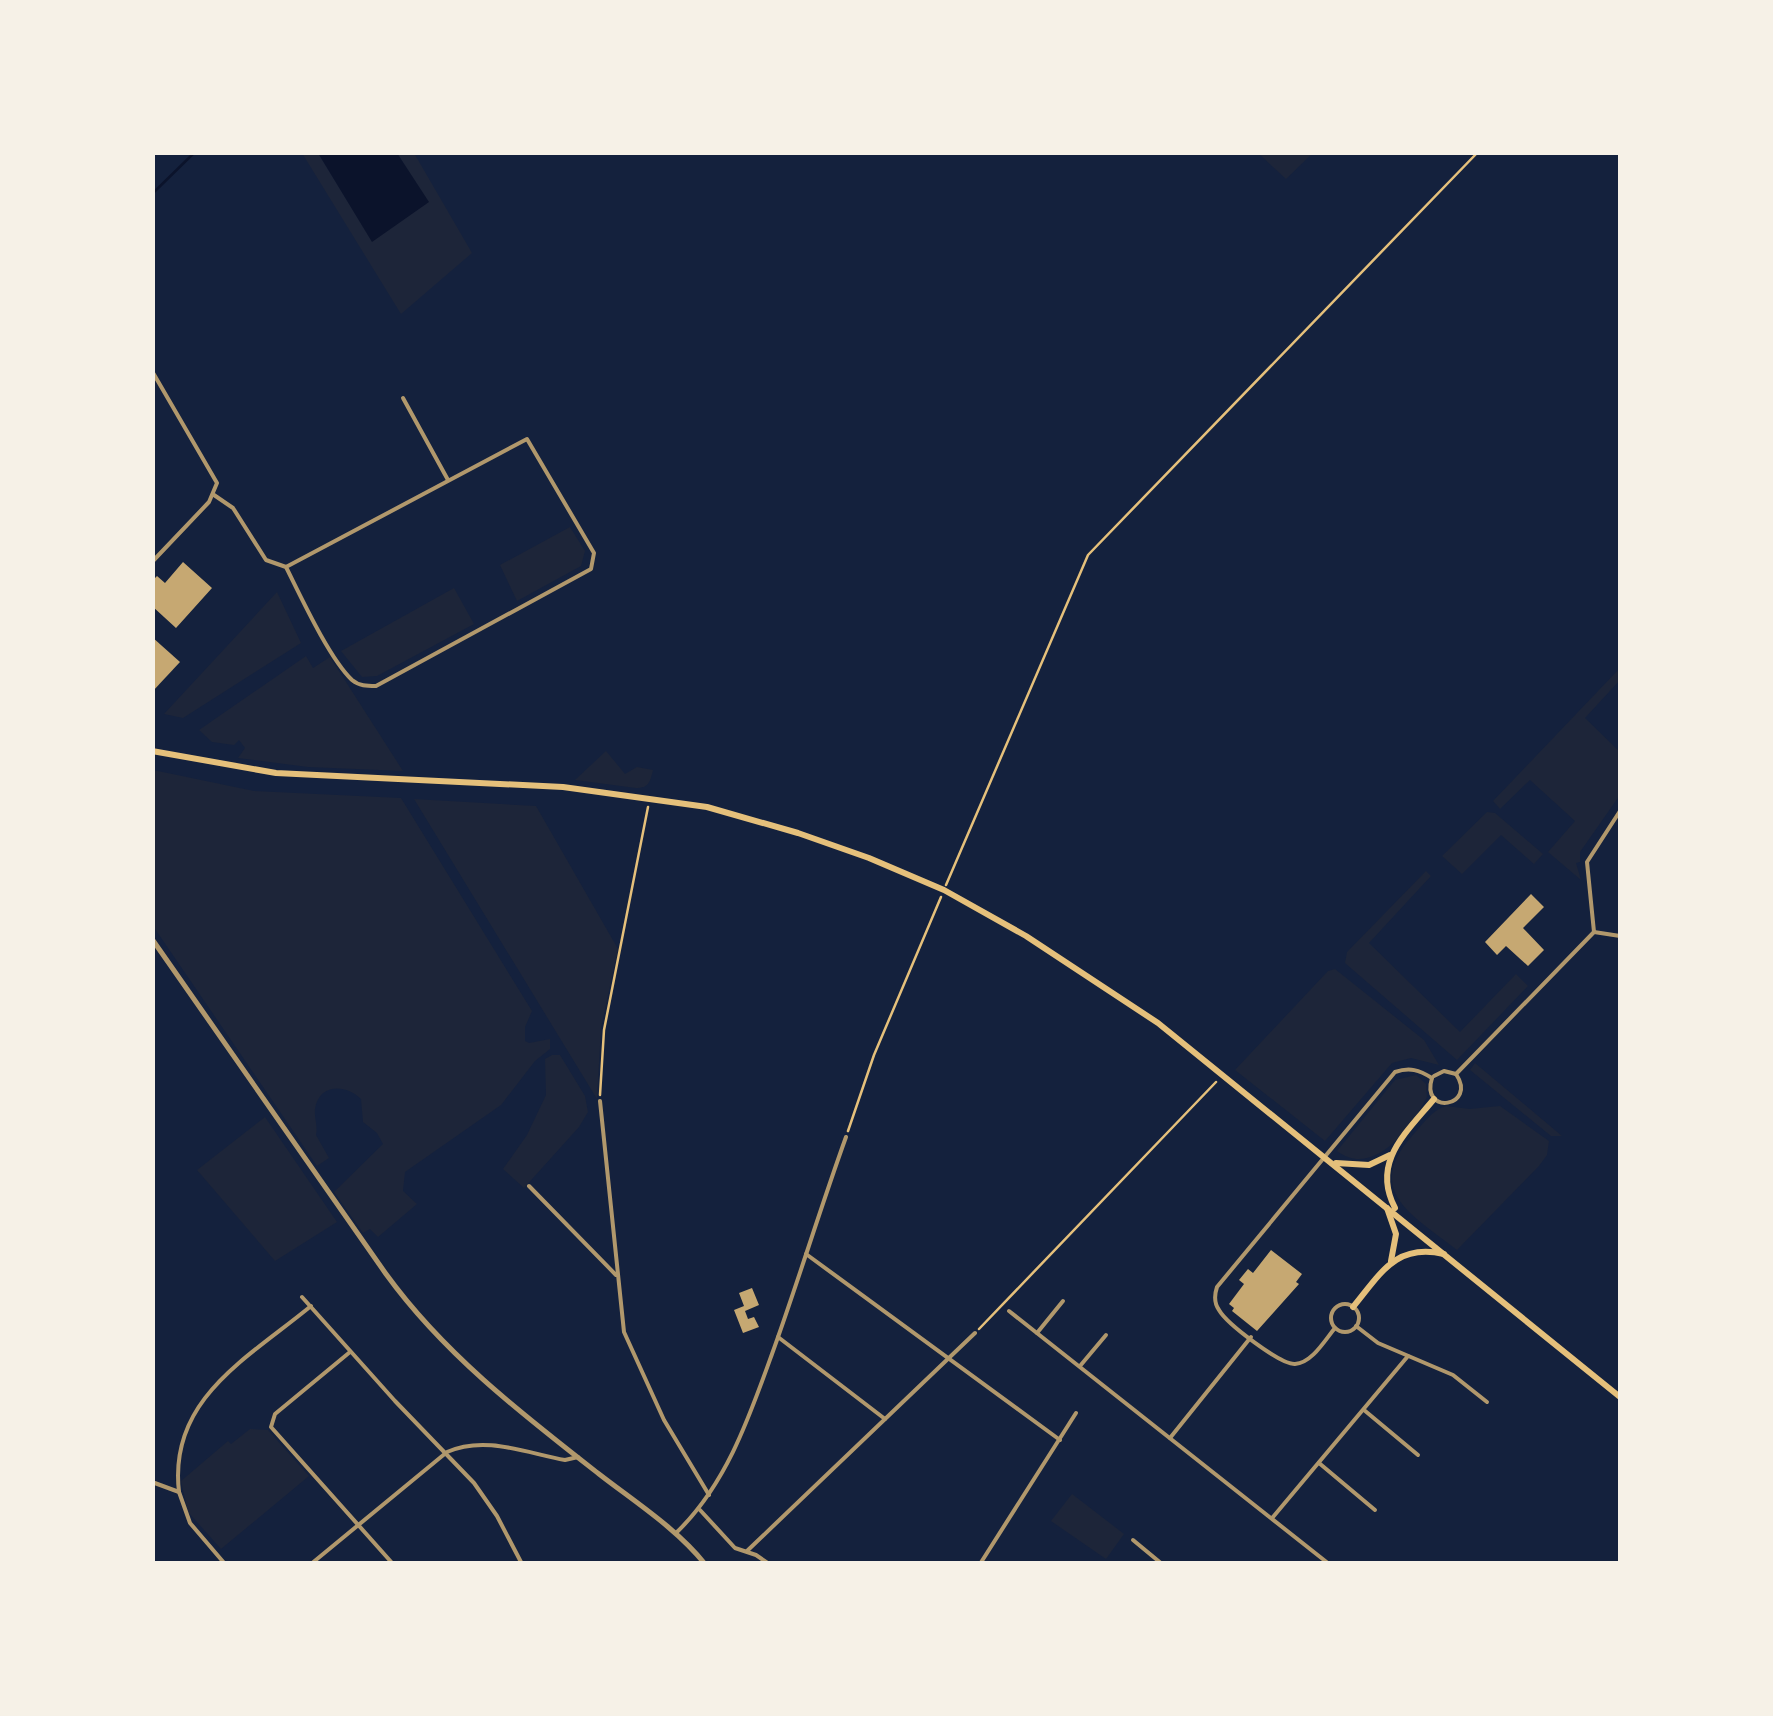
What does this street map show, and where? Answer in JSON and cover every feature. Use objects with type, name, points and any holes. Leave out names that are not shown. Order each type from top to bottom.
[{"type":"main road","points":[[152,751],[276,773],[563,786],[707,807],[816,839],[944,890],[1100,984],[1224,1074],[1620,1397]]},
{"type":"main road","points":[[1401,1217],[1388,1192],[1386,1166],[1434,1099]]},
{"type":"main road","points":[[1332,1162],[1369,1165],[1392,1154]]},
{"type":"main road","points":[[1354,1307],[1391,1261],[1395,1248],[1395,1224],[1383,1203]]},
{"type":"main road","points":[[1391,1261],[1417,1251],[1446,1254]]},
{"type":"street","points":[[152,372],[215,476],[214,495],[152,562]]},
{"type":"street","points":[[403,398],[448,480]]},
{"type":"street","points":[[214,495],[233,508],[261,554],[271,564],[286,567],[527,439],[594,553],[591,569],[376,686],[362,686],[352,680],[320,633],[286,567]]},
{"type":"street","points":[[1456,1074],[1594,932],[1587,862],[1620,810]]},
{"type":"street","points":[[1594,932],[1620,936]]},
{"type":"street","points":[[152,939],[404,1299],[475,1373],[675,1534],[705,1564]]},
{"type":"street","points":[[1336,1328],[1308,1360],[1285,1364],[1218,1310],[1218,1282],[1395,1072],[1418,1070],[1432,1078]]},
{"type":"street","points":[[1444,1071],[1456,1074],[1462,1086],[1458,1098],[1446,1103],[1434,1099],[1430,1089],[1432,1078],[1444,1071]]},
{"type":"street","points":[[600,1101],[616,1275],[628,1342],[678,1447],[708,1495]]},
{"type":"street","points":[[675,1534],[700,1510],[739,1438],[846,1137]]},
{"type":"street","points":[[529,1186],[616,1275]]},
{"type":"street","points":[[806,1254],[1060,1440]]},
{"type":"street","points":[[302,1297],[484,1496],[522,1564]]},
{"type":"street","points":[[1037,1333],[1063,1301]]},
{"type":"street","points":[[1341,1304],[1354,1307],[1359,1318],[1356,1326],[1348,1331],[1336,1328],[1331,1321],[1334,1309],[1341,1304]]},
{"type":"street","points":[[225,1564],[190,1523],[178,1492],[177,1461],[182,1436],[200,1402],[225,1376],[311,1306]]},
{"type":"street","points":[[1009,1311],[1329,1564]]},
{"type":"street","points":[[1356,1326],[1378,1343],[1454,1375],[1488,1402]]},
{"type":"street","points":[[747,1551],[975,1334]]},
{"type":"street","points":[[1080,1366],[1106,1335]]},
{"type":"street","points":[[778,1337],[885,1419]]},
{"type":"street","points":[[1170,1438],[1250,1337]]},
{"type":"street","points":[[350,1352],[274,1414],[270,1422],[274,1432],[393,1564]]},
{"type":"street","points":[[1272,1518],[1408,1356]]},
{"type":"street","points":[[1364,1410],[1418,1454]]},
{"type":"street","points":[[980,1564],[1076,1413]]},
{"type":"street","points":[[311,1564],[446,1452],[489,1444],[565,1460],[578,1457]]},
{"type":"street","points":[[1319,1463],[1375,1510]]},
{"type":"street","points":[[152,1482],[178,1492]]},
{"type":"street","points":[[700,1510],[735,1548],[769,1564]]},
{"type":"street","points":[[1133,1540],[1162,1564]]},
{"type":"path","points":[[846,1137],[874,1054],[1088,556],[1478,152]]},
{"type":"path","points":[[600,1101],[604,1030],[648,810]]},
{"type":"path","points":[[975,1334],[1224,1074]]},
{"type":"shaded area","points":[[302,153],[318,153],[372,241],[428,202],[397,153],[414,153],[472,253],[401,314]]},
{"type":"shaded area","points":[[318,153],[397,153],[429,202],[372,242]]},
{"type":"shaded area","points":[[1258,153],[1313,153],[1286,179]]},
{"type":"shaded area","points":[[570,527],[585,551],[581,566],[517,601],[500,565]]},
{"type":"shaded area","points":[[454,588],[474,624],[377,676],[362,677],[341,651]]},
{"type":"shaded area","points":[[277,592],[301,643],[183,718],[164,714]]},
{"type":"shaded area","points":[[306,656],[313,668],[330,657],[403,771],[308,767],[238,758],[245,748],[239,740],[234,745],[212,742],[199,730]]},
{"type":"shaded area","points":[[1620,668],[1620,680],[1585,718],[1620,752],[1620,795],[1580,852],[1580,862],[1576,863],[1581,880],[1548,852],[1575,821],[1530,780],[1500,809],[1493,801]]},
{"type":"shaded area","points":[[606,751],[625,774],[637,767],[653,770],[648,784],[636,788],[575,780]]},
{"type":"shaded area","points":[[153,770],[254,791],[401,798],[532,1011],[525,1027],[525,1041],[550,1039],[550,1049],[535,1061],[501,1105],[405,1172],[403,1191],[417,1204],[378,1237],[370,1229],[363,1233],[334,1192],[383,1144],[363,1122],[361,1099],[334,1089],[327,1090],[318,1100],[316,1135],[329,1158],[317,1166],[153,926]]},
{"type":"shaded area","points":[[414,799],[536,806],[618,949],[601,1028],[597,1099]]},
{"type":"shaded area","points":[[1487,812],[1495,813],[1543,854],[1534,864],[1501,835],[1462,874],[1442,856]]},
{"type":"shaded area","points":[[1426,871],[1431,876],[1369,943],[1460,1032],[1516,974],[1528,986],[1457,1060],[1345,963],[1347,952]]},
{"type":"shaded area","points":[[1335,969],[1424,1040],[1439,1065],[1411,1058],[1392,1063],[1325,1141],[1235,1070],[1328,971]]},
{"type":"shaded area","points":[[560,1055],[585,1096],[588,1112],[524,1188],[503,1169],[527,1135],[546,1095],[545,1059]]},
{"type":"shaded area","points":[[1475,1063],[1562,1136],[1551,1136],[1470,1070]]},
{"type":"shaded area","points":[[1416,1075],[1426,1084],[1427,1097],[1390,1146],[1364,1159],[1337,1151],[1395,1080]]},
{"type":"shaded area","points":[[1446,1106],[1500,1106],[1549,1141],[1547,1155],[1539,1166],[1457,1250],[1412,1214],[1393,1188],[1392,1173],[1398,1156],[1432,1114]]},
{"type":"shaded area","points":[[265,1117],[337,1222],[275,1261],[197,1170]]},
{"type":"shaded area","points":[[250,1429],[268,1430],[309,1476],[221,1549],[188,1512],[181,1481],[228,1441],[231,1444]]},
{"type":"shaded area","points":[[1072,1494],[1124,1534],[1106,1559],[1051,1521]]},
{"type":"building","points":[[183,562],[212,588],[176,628],[152,606],[152,581],[157,576],[165,583]]},
{"type":"building","points":[[152,637],[180,662],[152,692]]},
{"type":"building","points":[[1531,894],[1544,907],[1523,928],[1544,950],[1528,966],[1506,946],[1497,955],[1485,942]]},
{"type":"building","points":[[1271,1250],[1302,1274],[1296,1282],[1299,1284],[1257,1331],[1229,1304],[1244,1284],[1239,1280],[1248,1269],[1253,1273]]},
{"type":"building","points":[[752,1288],[759,1305],[745,1311],[748,1319],[754,1317],[759,1327],[743,1333],[734,1310],[744,1306],[739,1293]]},
{"type":"waterway","points":[[152,194],[195,152]]}]
